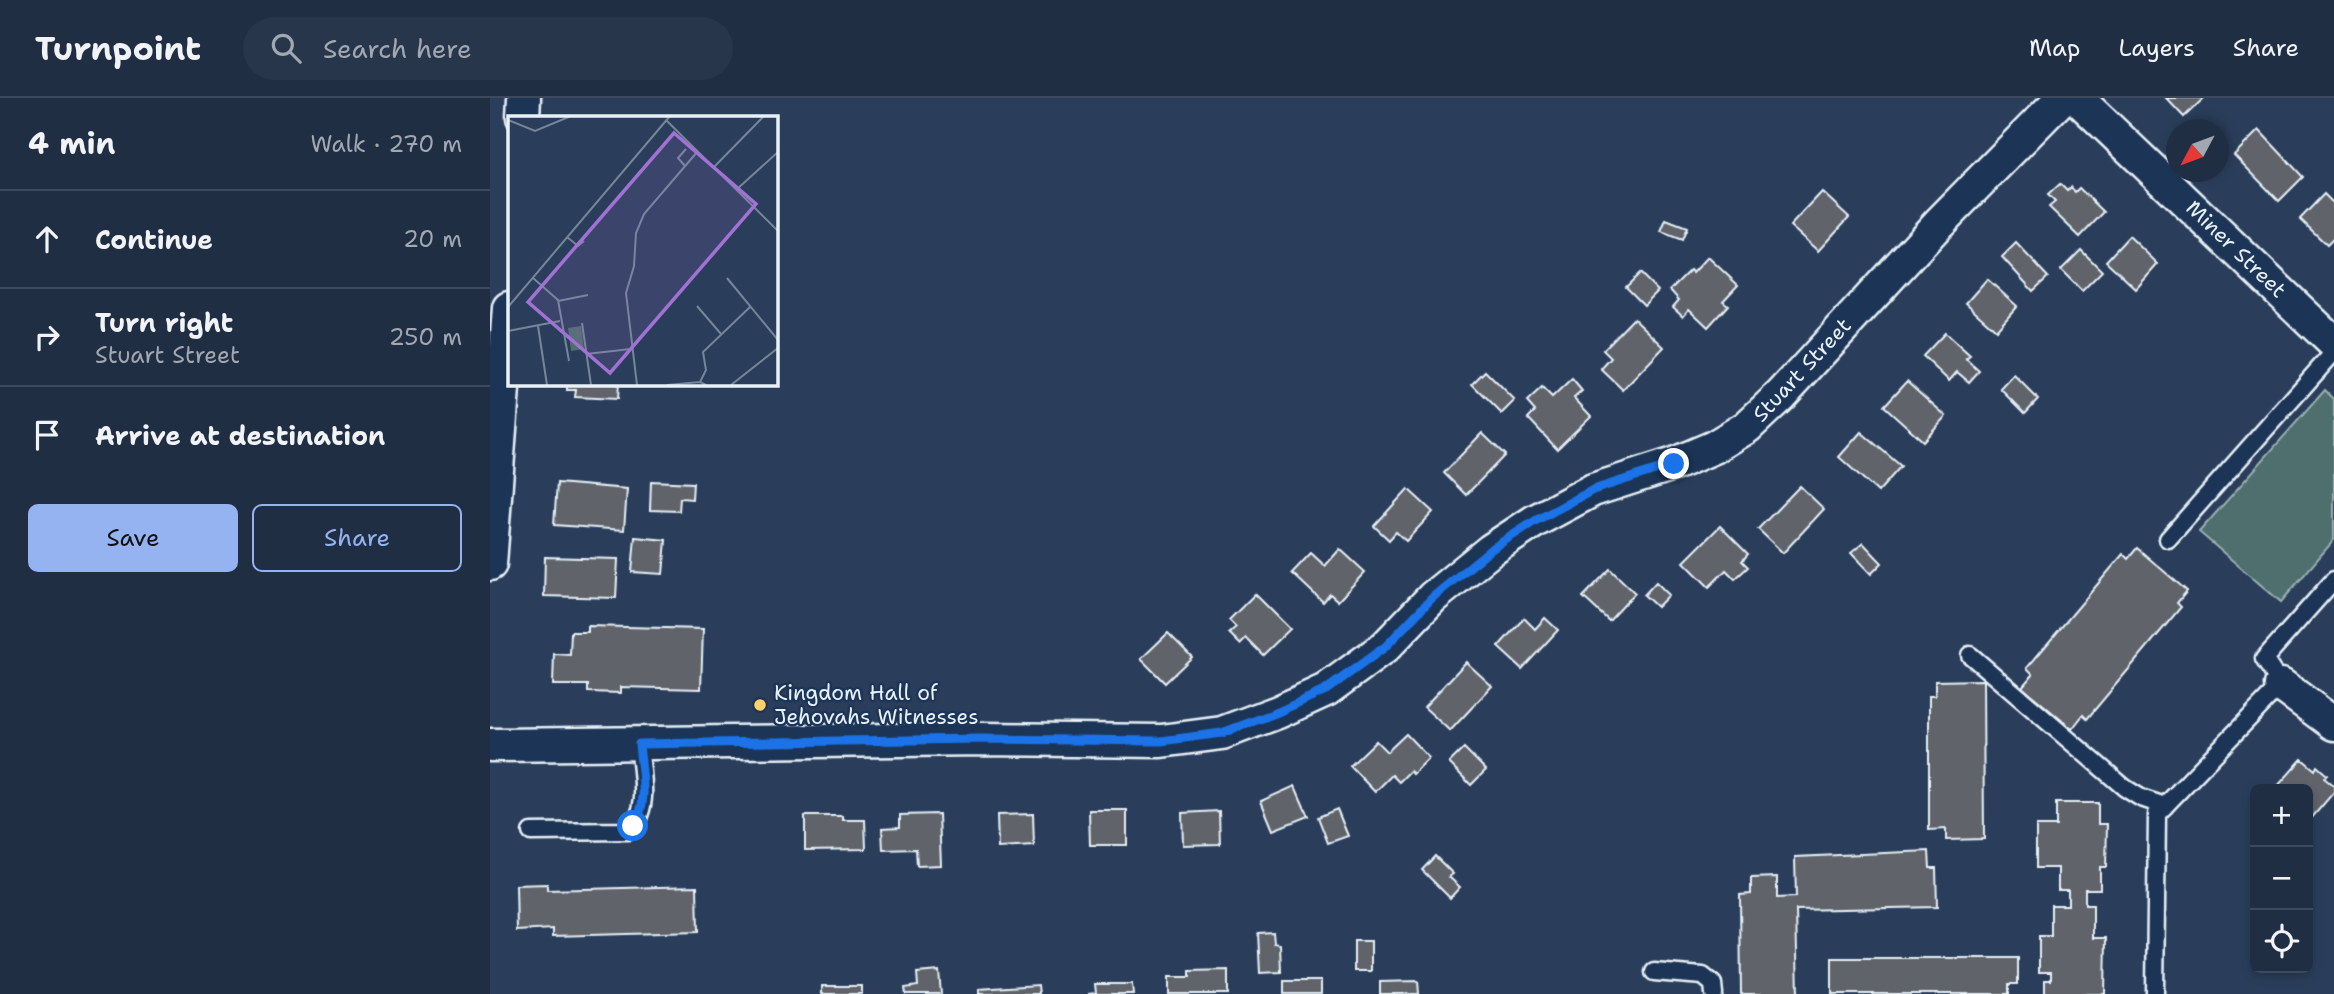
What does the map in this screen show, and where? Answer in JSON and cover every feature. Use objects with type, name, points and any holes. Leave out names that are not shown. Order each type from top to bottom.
[{"type":"street","points":[[523,116],[524,98]]},
{"type":"street","name":"Stuart Street","points":[[490,745],[981,739],[1161,741],[1222,733],[1278,712],[1326,690],[1385,647],[1433,597],[1490,550],[1535,521],[1593,490],[1674,464],[1714,447],[1747,427],[1782,396],[1940,223],[2062,98]]},
{"type":"street","name":"Miner Street","points":[[2077,98],[2334,343]]},
{"type":"street","points":[[490,296],[508,299]]},
{"type":"street","points":[[490,563],[508,322]]},
{"type":"street","points":[[2281,685],[2334,724]]},
{"type":"lane","points":[[2168,539],[2334,352]]},
{"type":"lane","points":[[2155,994],[2157,814],[2281,685],[2264,659],[2334,580]]},
{"type":"lane","points":[[1969,655],[2125,788],[2141,798],[2165,806]]},
{"type":"lane","points":[[531,832],[628,831],[639,818],[643,803],[639,744]]},
{"type":"lane","points":[[1654,972],[1703,976],[1713,984],[1714,994]]},
{"type":"green space","points":[[2325,390],[2334,399],[2334,540],[2281,602],[2199,532]]},
{"type":"building","points":[[2166,98],[2204,98],[2184,117]]},
{"type":"building","points":[[2259,130],[2303,177],[2279,201],[2234,155]]},
{"type":"building","points":[[2060,184],[2067,191],[2071,187],[2075,192],[2079,188],[2104,212],[2080,237],[2049,207],[2055,202],[2048,195]]},
{"type":"building","points":[[1822,192],[1849,217],[1818,251],[1790,226]]},
{"type":"building","points":[[2324,194],[2334,204],[2334,238],[2327,245],[2300,219]]},
{"type":"building","points":[[1666,220],[1687,228],[1682,240],[1661,232]]},
{"type":"building","points":[[2129,236],[2158,264],[2136,289],[2106,261]]},
{"type":"building","points":[[2016,243],[2048,277],[2033,291],[2002,257]]},
{"type":"building","points":[[2081,250],[2102,271],[2082,291],[2061,270]]},
{"type":"building","points":[[1708,257],[1738,285],[1723,301],[1728,305],[1708,327],[1689,309],[1683,316],[1673,307],[1679,300],[1670,290],[1690,270],[1693,273]]},
{"type":"building","points":[[1640,273],[1658,291],[1644,305],[1626,287]]},
{"type":"building","points":[[1987,279],[2017,306],[1996,330],[1966,303]]},
{"type":"building","points":[[1634,318],[1664,347],[1623,390],[1601,369],[1611,358],[1603,350]]},
{"type":"building","points":[[1945,333],[1970,356],[1966,359],[1979,371],[1969,382],[1957,372],[1949,381],[1923,356]]},
{"type":"building","points":[[1485,371],[1515,401],[1502,414],[1472,384]]},
{"type":"building","points":[[2014,375],[2038,399],[2025,413],[2001,389]]},
{"type":"building","points":[[1572,379],[1582,391],[1574,398],[1591,416],[1557,449],[1528,418],[1535,411],[1527,402],[1542,388],[1552,398]]},
{"type":"building","points":[[1907,381],[1946,416],[1923,441],[1884,406]]},
{"type":"building","points":[[567,385],[618,385],[617,399],[575,397],[576,390],[567,390]]},
{"type":"building","points":[[1861,432],[1901,466],[1878,492],[1839,457]]},
{"type":"building","points":[[1482,433],[1505,455],[1466,495],[1444,473]]},
{"type":"building","points":[[651,481],[693,483],[692,499],[680,498],[679,511],[650,510]]},
{"type":"building","points":[[557,483],[627,489],[624,530],[554,525]]},
{"type":"building","points":[[1800,486],[1824,509],[1783,553],[1758,529]]},
{"type":"building","points":[[1408,489],[1433,512],[1406,541],[1396,532],[1389,540],[1374,526]]},
{"type":"building","points":[[1720,526],[1748,554],[1742,561],[1748,567],[1735,579],[1726,570],[1709,587],[1684,562]]},
{"type":"building","points":[[635,537],[666,540],[663,574],[632,572]]},
{"type":"building","points":[[1863,543],[1882,563],[1871,574],[1851,553]]},
{"type":"building","points":[[2137,548],[2187,591],[2177,603],[2181,607],[2087,719],[2083,715],[2072,729],[2022,687],[2033,674],[2027,668],[2123,554],[2128,559]]},
{"type":"building","points":[[1340,549],[1365,572],[1338,601],[1330,594],[1323,602],[1292,573],[1311,553],[1325,566]]},
{"type":"building","points":[[545,557],[618,559],[616,598],[544,596]]},
{"type":"building","points":[[1610,569],[1635,593],[1609,621],[1583,597]]},
{"type":"building","points":[[1656,582],[1669,595],[1657,607],[1644,595]]},
{"type":"building","points":[[1255,594],[1290,629],[1263,655],[1246,638],[1240,644],[1229,633],[1236,627],[1229,620]]},
{"type":"building","points":[[1524,618],[1535,629],[1545,618],[1558,630],[1522,669],[1498,647]]},
{"type":"building","points":[[588,626],[703,629],[701,689],[621,687],[621,693],[588,692],[588,685],[553,685],[554,654],[570,655],[571,632],[588,632]]},
{"type":"building","points":[[1168,633],[1192,657],[1165,683],[1141,659]]},
{"type":"building","points":[[1466,662],[1492,686],[1450,731],[1424,707]]},
{"type":"building","points":[[1983,680],[1984,839],[1946,840],[1946,829],[1929,830],[1929,696],[1935,696],[1935,681]]},
{"type":"building","points":[[1406,734],[1429,758],[1413,774],[1410,771],[1399,782],[1392,775],[1375,792],[1350,766],[1376,741],[1387,752]]},
{"type":"building","points":[[1464,748],[1486,770],[1471,785],[1449,763]]},
{"type":"building","points":[[2302,759],[2315,770],[2317,766],[2327,775],[2324,778],[2334,786],[2334,792],[2313,816],[2313,784],[2280,784]]},
{"type":"building","points":[[1295,786],[1308,816],[1273,830],[1261,801]]},
{"type":"building","points":[[2056,803],[2098,803],[2098,824],[2107,824],[2106,867],[2100,867],[2100,889],[2085,889],[2085,905],[2093,905],[2093,938],[2106,938],[2105,994],[2045,994],[2045,980],[2051,980],[2051,972],[2039,972],[2039,936],[2051,936],[2051,905],[2068,905],[2068,890],[2058,890],[2058,868],[2036,868],[2036,826],[2056,826]]},
{"type":"building","points":[[1337,809],[1348,836],[1328,843],[1318,817]]},
{"type":"building","points":[[1089,810],[1127,810],[1127,845],[1090,845]]},
{"type":"building","points":[[1219,811],[1220,844],[1183,845],[1182,813]]},
{"type":"building","points":[[939,814],[941,865],[917,866],[916,849],[883,850],[882,828],[900,827],[900,815]]},
{"type":"building","points":[[1033,814],[1034,846],[998,848],[997,815]]},
{"type":"building","points":[[805,816],[843,816],[843,820],[865,820],[866,849],[805,850]]},
{"type":"building","points":[[1929,851],[1930,868],[1936,868],[1937,907],[1796,910],[1798,994],[1741,994],[1740,895],[1751,894],[1751,878],[1777,877],[1777,898],[1796,897],[1795,857]]},
{"type":"building","points":[[1435,856],[1453,874],[1449,877],[1460,887],[1450,898],[1422,870]]},
{"type":"building","points":[[547,884],[547,890],[697,886],[698,932],[553,936],[553,929],[517,931],[516,885]]},
{"type":"building","points":[[1273,932],[1274,943],[1280,944],[1281,972],[1260,973],[1258,933]]},
{"type":"building","points":[[1354,941],[1371,941],[1371,971],[1354,971]]},
{"type":"building","points":[[1832,958],[2018,958],[2018,984],[2009,984],[2009,994],[1832,994]]},
{"type":"building","points":[[1228,970],[1228,994],[1169,994],[1169,977],[1190,977],[1190,971]]},
{"type":"building","points":[[939,971],[941,994],[906,994],[905,988],[918,986],[917,973]]},
{"type":"building","points":[[1284,981],[1321,981],[1321,994],[1284,994]]},
{"type":"building","points":[[1418,981],[1419,994],[1380,994],[1380,982]]},
{"type":"building","points":[[1095,984],[1132,984],[1133,994],[1088,994],[1096,993]]},
{"type":"building","points":[[1038,985],[1039,994],[979,994],[979,989]]},
{"type":"building","points":[[822,986],[862,986],[862,994],[822,994]]},
{"type":"place","name":"Kingdom Hall of Jehovahs Witnesses","points":[[760,705]]},
{"type":"route","points":[[633,826],[639,818],[643,803],[639,744],[981,739],[1161,741],[1222,733],[1326,690],[1385,647],[1433,597],[1490,550],[1535,521],[1593,490],[1674,464]]}]
